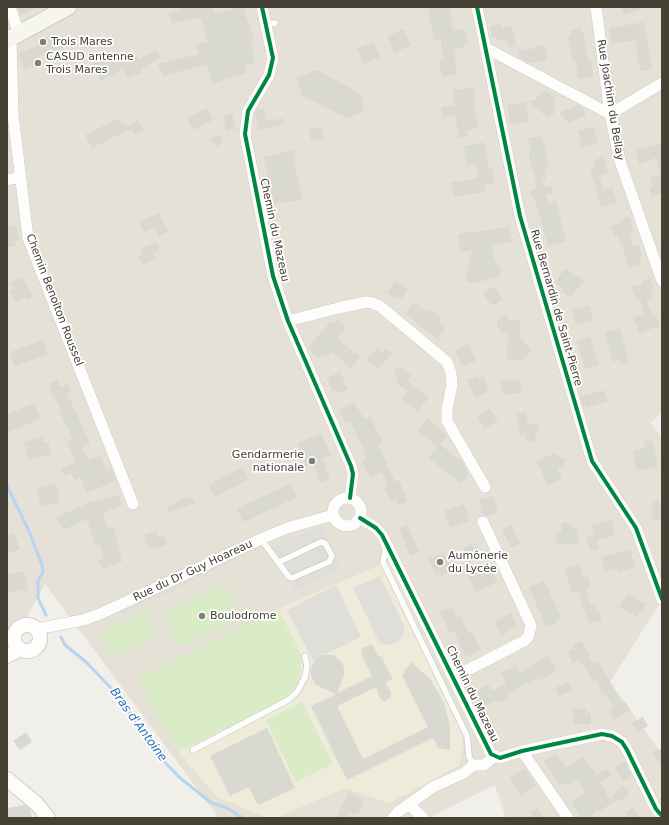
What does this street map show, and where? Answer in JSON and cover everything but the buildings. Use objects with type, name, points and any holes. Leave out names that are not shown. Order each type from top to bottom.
[{"type":"main road","points":[[12,38],[68,7]]},
{"type":"street","name":"Chemin Benoîton Roussel","points":[[10,7],[13,115],[28,238],[133,504]]},
{"type":"street","name":"Chemin du Mazeau","points":[[262,7],[271,24],[274,58],[270,75],[248,111],[245,134],[273,276],[288,321],[351,466],[353,474],[350,498]]},
{"type":"street","name":"Rue Bernardin de Saint-Pierre","points":[[477,7],[520,216],[592,461],[636,528],[662,599]]},
{"type":"street","name":"Rue Joachim du Bellay","points":[[596,7],[610,114],[620,161],[662,282]]},
{"type":"street","points":[[486,48],[610,114],[662,83]]},
{"type":"street","points":[[7,180],[20,177]]},
{"type":"street","points":[[288,321],[366,302],[373,303],[381,307],[447,362],[451,374],[452,385],[447,409],[447,421],[485,488]]},
{"type":"street","points":[[342,498],[350,498],[360,505],[360,518],[353,525],[345,526],[338,524],[333,515],[335,503],[342,498]]},
{"type":"street","name":"Rue du Dr Guy Hoareau","points":[[39,632],[100,614],[261,539],[287,528],[333,515]]},
{"type":"street","name":"Chemin du Mazeau","points":[[360,518],[376,528],[387,544],[491,754],[500,758],[522,751],[602,734],[617,738],[627,750],[656,809],[662,816]]},
{"type":"street","points":[[454,677],[524,641],[528,637],[531,627],[483,522]]},
{"type":"street","points":[[31,625],[39,632],[41,640],[36,648],[28,651],[12,639],[31,625]]},
{"type":"street","points":[[522,751],[568,818]]},
{"type":"street","points":[[393,818],[409,804],[433,787],[464,773],[473,765],[484,765],[495,756]]},
{"type":"street","points":[[7,779],[37,804],[48,818]]},
{"type":"street","points":[[409,804],[423,818]]},
{"type":"lane","points":[[261,539],[289,578],[329,562],[332,556],[325,543],[321,542],[278,562]]},
{"type":"lane","points":[[387,544],[383,562],[467,736],[469,756],[473,765]]},
{"type":"lane","points":[[193,750],[288,700],[297,692],[305,677],[307,666],[306,656]]},
{"type":"shaded area","points":[[7,7],[662,7],[662,412],[651,423],[662,438],[662,600],[610,682],[662,754],[662,818],[506,818],[495,785],[428,818],[219,818],[45,584],[7,652]]},
{"type":"shaded area","points":[[323,528],[340,569],[296,591],[265,551],[295,536]]},
{"type":"shaded area","points":[[244,553],[245,555],[120,615],[118,611]]},
{"type":"shaded area","points":[[389,561],[462,720],[463,745],[459,765],[388,803],[345,788],[276,818],[268,818],[217,797],[178,752],[280,702],[301,655],[278,609]]},
{"type":"shaded area","points":[[380,576],[404,626],[403,636],[392,645],[382,644],[379,642],[353,588]]},
{"type":"shaded area","points":[[336,585],[361,637],[313,660],[287,610]]},
{"type":"green space","name":"Boulodrome","points":[[225,583],[240,618],[181,648],[164,614]]},
{"type":"green space","points":[[278,609],[301,655],[301,674],[296,687],[280,702],[178,752],[138,679]]},
{"type":"green space","points":[[146,611],[157,636],[113,657],[101,632]]},
{"type":"green space","points":[[302,702],[333,764],[296,782],[266,720]]},
{"type":"waterway","name":"Bras d'Antoine","points":[[7,486],[28,529],[42,565],[43,572],[38,581],[38,598],[46,615]]},
{"type":"waterway","name":"Bras d'Antoine","points":[[61,637],[65,645],[86,662],[112,689],[160,757],[179,777],[210,802],[227,808],[242,818]]},
{"type":"cycle path","points":[[262,7],[273,58],[269,75],[248,111],[245,134],[273,276],[288,321],[351,466],[353,474],[350,498]]},
{"type":"cycle path","points":[[477,7],[520,216],[592,461],[636,528],[662,599]]},
{"type":"cycle path","points":[[360,518],[376,528],[382,535],[491,754],[500,758],[522,751],[602,734],[612,736],[622,742],[656,809],[662,816]]},
{"type":"place","name":"Trois Mares","points":[[43,42]]},
{"type":"place","name":"CASUD antenne Trois Mares","points":[[38,63]]},
{"type":"place","name":"Gendarmerie nationale","points":[[312,461]]},
{"type":"place","name":"Aumônerie du Lycée","points":[[440,562]]},
{"type":"place","name":"Boulodrome","points":[[202,616]]}]
